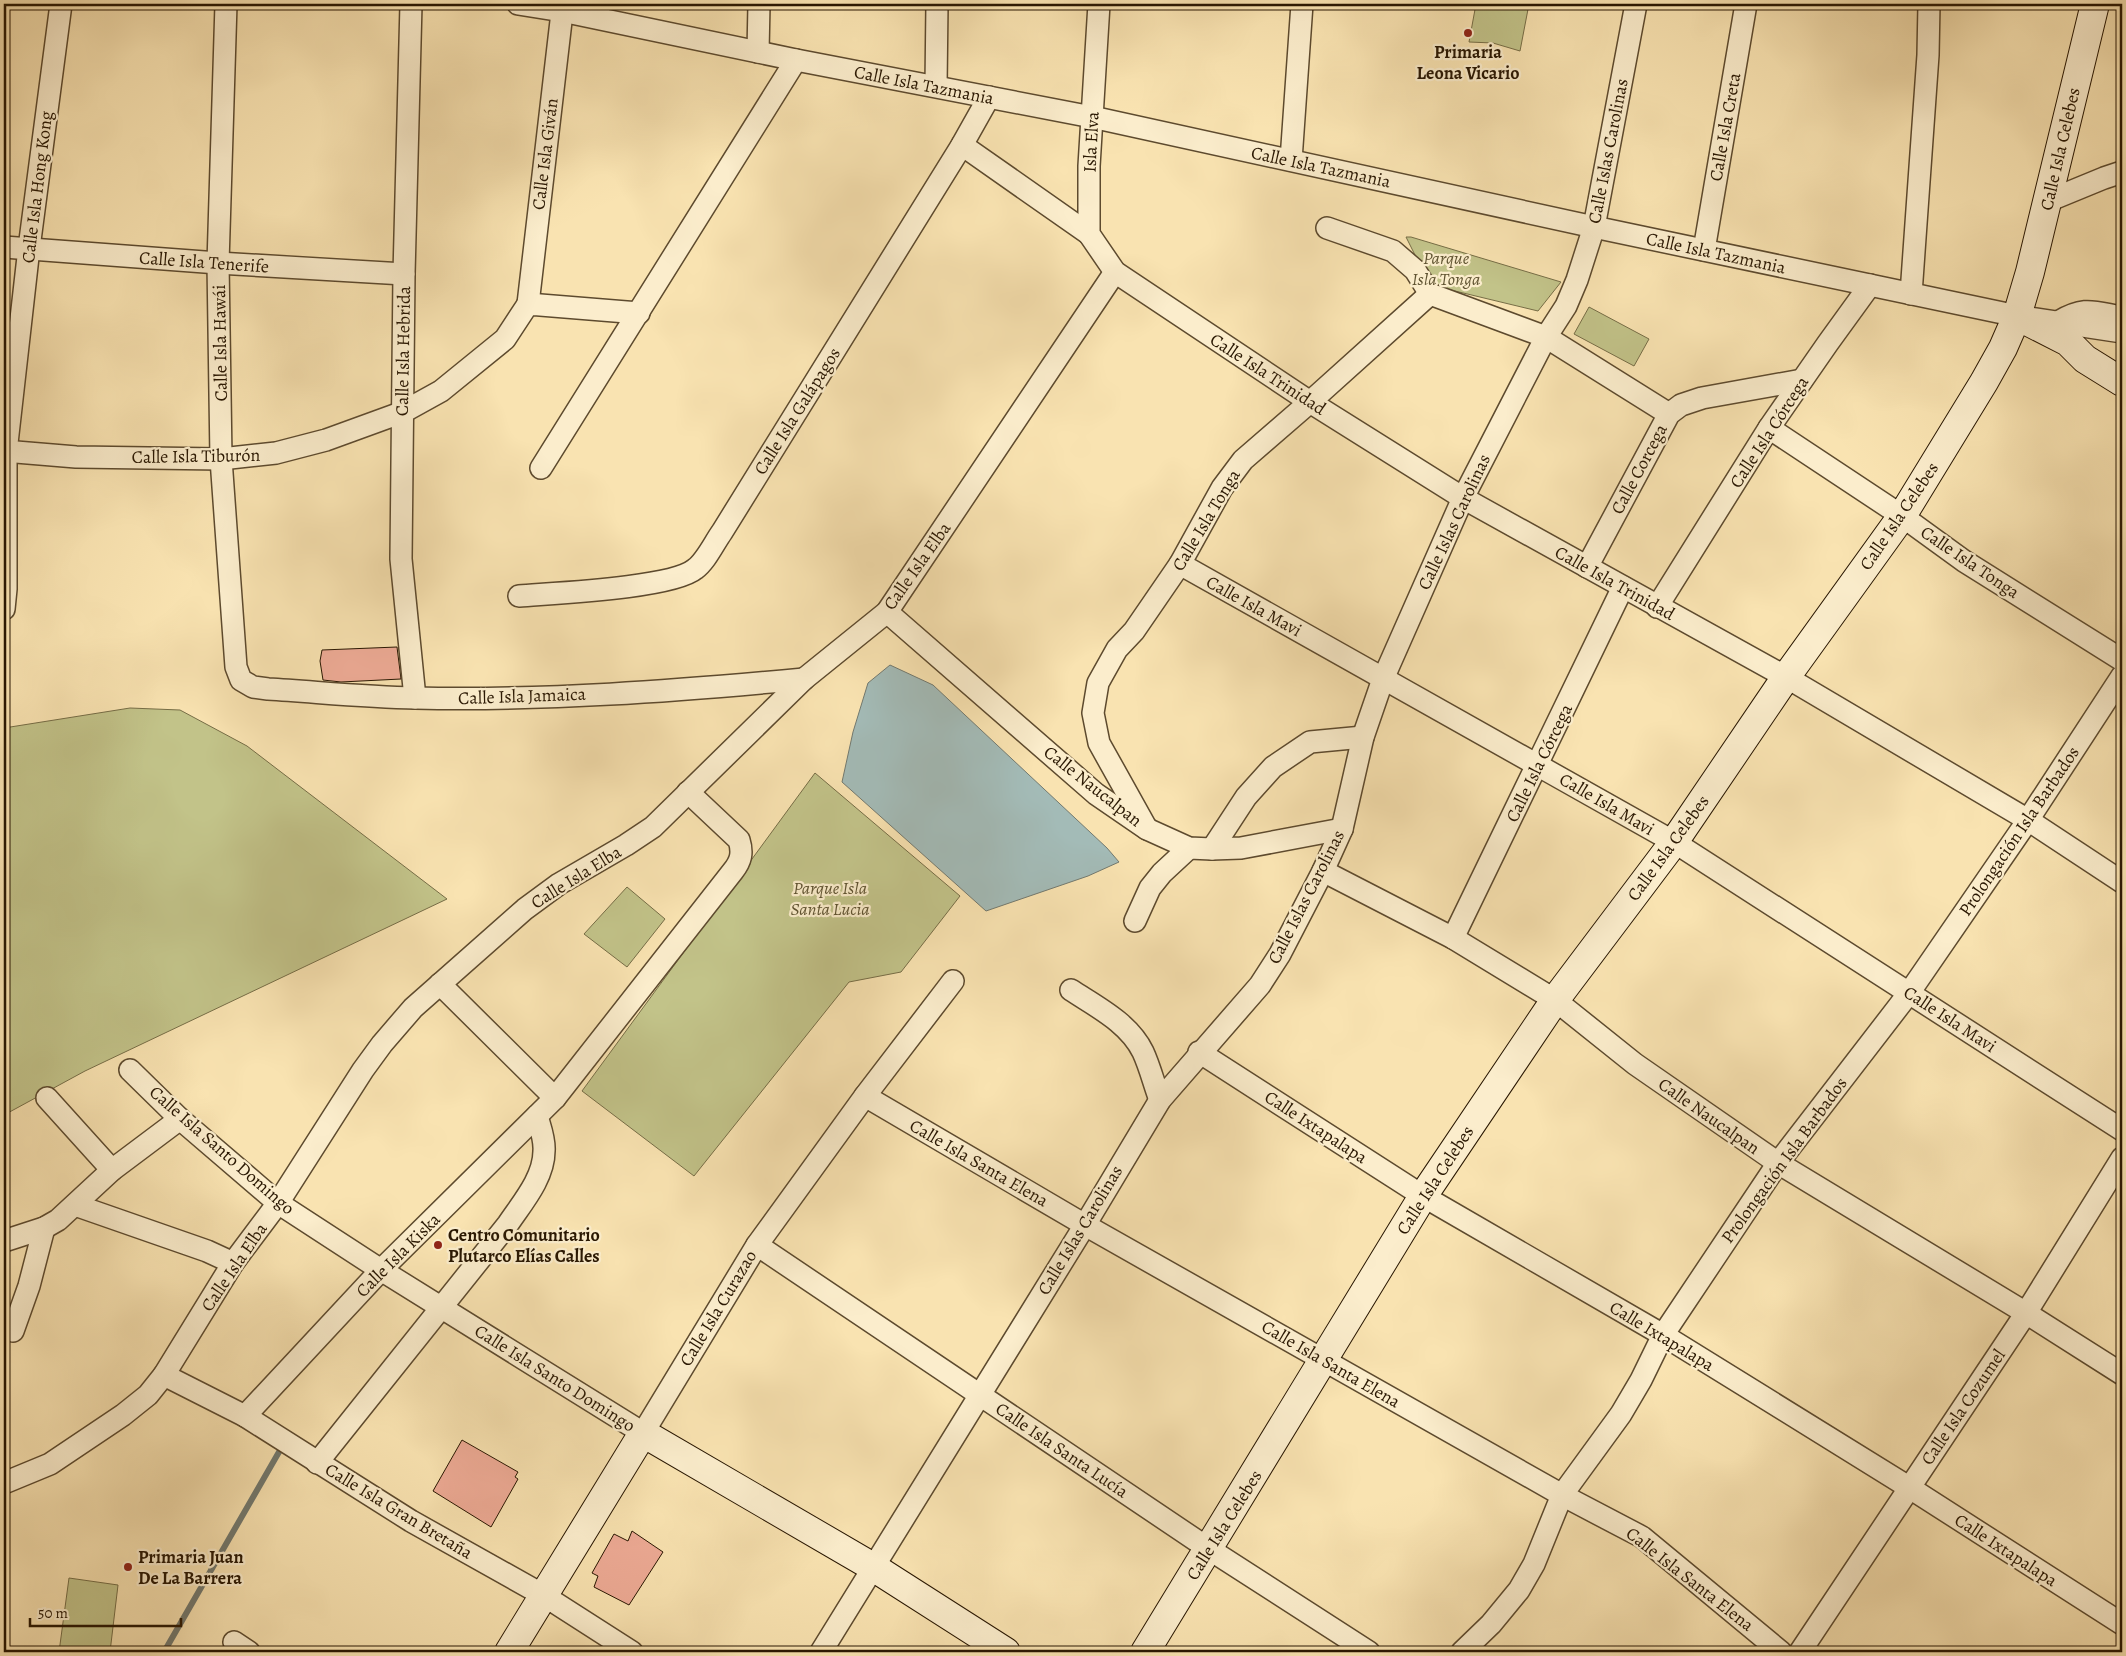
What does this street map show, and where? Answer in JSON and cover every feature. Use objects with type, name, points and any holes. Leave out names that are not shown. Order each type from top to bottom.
[{"type":"street","name":"Calle Isla Hong Kong","points":[[4,609],[6,589],[5,452],[61,4]]},
{"type":"street","name":"Calle Isla Hawái","points":[[226,4],[218,263],[221,459],[236,667],[241,680]]},
{"type":"street","name":"Calle Isla Hebrida","points":[[411,4],[404,274],[401,559],[415,698]]},
{"type":"street","name":"Calle Isla Tazmania","points":[[518,4],[562,7],[758,52],[1092,117],[1870,286],[2017,316],[2122,332]]},
{"type":"street","points":[[758,52],[759,4]]},
{"type":"street","points":[[936,86],[937,4]]},
{"type":"street","name":"Isla Elva","points":[[1089,234],[1088,202],[1099,4]]},
{"type":"street","points":[[1291,160],[1302,4]]},
{"type":"street","name":"Calle Islas Carolinas","points":[[821,1652],[1085,1225],[1160,1100],[1199,1052],[1260,985],[1280,954],[1323,871],[1342,829],[1363,737],[1383,679],[1463,498],[1546,337],[1566,306],[1577,280],[1594,227],[1636,4]]},
{"type":"street","name":"Calle Isla Creta","points":[[1704,250],[1746,4]]},
{"type":"street","points":[[1911,294],[1928,55],[1929,4]]},
{"type":"street","name":"Calle Isla Celebes","points":[[1145,1652],[1325,1360],[1423,1196],[1555,1000],[1674,842],[1786,677],[1902,516],[1984,382],[2003,348],[2017,316],[2048,201],[2094,4]]},
{"type":"street","name":"Calle Isla Giván","points":[[528,304],[562,7]]},
{"type":"street","points":[[541,468],[796,60]]},
{"type":"street","name":"Calle Isla Galápagos","points":[[519,596],[652,583],[679,578],[696,569],[722,532],[989,98]]},
{"type":"street","points":[[962,144],[1089,234],[1115,272]]},
{"type":"street","points":[[2048,201],[2122,172]]},
{"type":"street","points":[[1327,228],[1393,251],[1415,270],[1430,294],[1546,337],[1669,414]]},
{"type":"street","name":"Calle Isla Tenerife","points":[[4,247],[218,263],[404,274]]},
{"type":"street","name":"Calle Isla Trinidad","points":[[1115,272],[1310,402],[1463,498],[1786,677],[2028,820],[2122,882]]},
{"type":"street","name":"Calle Isla Elba","points":[[4,1483],[50,1464],[123,1415],[148,1395],[164,1375],[234,1263],[278,1203],[363,1070],[382,1044],[414,1008],[525,909],[559,884],[606,858],[653,827],[804,679],[887,612],[1115,272]]},
{"type":"street","name":"Calle Isla Córcega","points":[[1657,606],[1770,428],[1870,286]]},
{"type":"street","name":"Calle Isla Tonga","points":[[1146,829],[1100,743],[1093,713],[1098,683],[1117,649],[1134,631],[1180,564],[1222,488],[1242,460],[1310,402],[1430,294]]},
{"type":"street","points":[[528,304],[639,313]]},
{"type":"street","name":"Calle Isla Tiburón","points":[[5,452],[76,457],[221,459],[276,453],[310,445],[403,412],[441,390],[505,339],[528,304]]},
{"type":"street","points":[[2058,322],[2074,312],[2086,311],[2122,317]]},
{"type":"street","points":[[2017,316],[2068,342],[2085,359],[2122,382]]},
{"type":"street","name":"Calle Corcega","points":[[1587,568],[1669,414],[1681,405],[1702,398],[1802,380]]},
{"type":"street","name":"Calle Isla Tonga","points":[[1770,428],[1902,516],[1964,562],[2122,660]]},
{"type":"street","name":"Calle Isla Mavi","points":[[1180,564],[1674,842],[2122,1130]]},
{"type":"street","name":"Calle Isla Córcega","points":[[1453,938],[1538,766],[1623,587]]},
{"type":"street","name":"Calle Naucalpan","points":[[887,612],[1096,794],[1146,829],[1189,848],[1212,850],[1241,848],[1342,829]]},
{"type":"street","name":"Prolongación Isla Barbados","points":[[1462,1652],[1491,1624],[1519,1590],[1534,1564],[1562,1495],[1622,1414],[1663,1336],[1778,1163],[1909,993],[2028,820],[2122,676]]},
{"type":"street","name":"Calle Isla Jamaica","points":[[241,680],[253,687],[268,689],[415,698],[554,696],[706,688],[804,679]]},
{"type":"street","points":[[1212,850],[1246,797],[1273,767],[1310,742],[1363,737]]},
{"type":"street","name":"Calle Isla Kiska","points":[[245,1416],[381,1270],[556,1098],[740,861],[740,840],[688,792]]},
{"type":"street","points":[[1135,921],[1150,888],[1162,873],[1189,848]]},
{"type":"street","name":"Calle Naucalpan","points":[[1323,871],[1453,938],[1555,1000],[1635,1064],[1778,1163],[2026,1313],[2122,1374]]},
{"type":"street","name":"Calle Isla Curazao","points":[[509,1652],[757,1245],[865,1096],[953,981]]},
{"type":"street","points":[[440,984],[556,1098]]},
{"type":"street","points":[[1071,990],[1114,1019],[1132,1035],[1143,1052],[1160,1100]]},
{"type":"street","name":"Calle Ixtapalapa","points":[[1199,1052],[1423,1196],[1663,1336],[1910,1488],[2122,1624]]},
{"type":"street","name":"Calle Isla Santo Domingo","points":[[130,1070],[180,1119],[278,1203],[381,1270],[642,1433],[873,1567],[1006,1652]]},
{"type":"street","name":"Calle Isla Santa Elena","points":[[865,1096],[1085,1225],[1562,1495],[1642,1537],[1781,1652]]},
{"type":"street","points":[[47,1098],[112,1170]]},
{"type":"street","points":[[317,1463],[440,1306],[508,1224],[534,1184],[544,1152],[543,1137],[537,1116]]},
{"type":"street","points":[[4,1241],[44,1228],[58,1220],[112,1170],[180,1119]]},
{"type":"street","name":"Calle Isla Cozumel","points":[[1800,1652],[2026,1313],[2122,1158]]},
{"type":"street","points":[[74,1205],[207,1251],[234,1263]]},
{"type":"street","points":[[13,1331],[29,1286],[44,1228]]},
{"type":"street","name":"Calle Isla Santa Lucía","points":[[757,1245],[1209,1549],[1369,1652]]},
{"type":"street","name":"Calle Isla Gran Bretaña","points":[[164,1375],[245,1416],[286,1440],[317,1463],[411,1521],[543,1595],[632,1652]]},
{"type":"green space","points":[[1476,4],[1529,4],[1520,51],[1493,43],[1469,42]]},
{"type":"green space","name":"Parque Isla Tonga","points":[[1406,237],[1561,282],[1538,311],[1430,285]]},
{"type":"green space","points":[[1589,307],[1649,339],[1634,366],[1574,334]]},
{"type":"green space","points":[[130,708],[180,710],[247,746],[447,899],[85,1071],[4,1115],[4,728]]},
{"type":"green space","name":"Parque Isla Santa Lucia","points":[[815,773],[960,896],[901,972],[849,982],[694,1176],[582,1091]]},
{"type":"green space","points":[[627,887],[665,919],[627,967],[584,934]]},
{"type":"green space","points":[[69,1578],[118,1585],[110,1652],[59,1652]]},
{"type":"water","points":[[890,665],[933,685],[1107,848],[1119,862],[1088,876],[986,911],[842,782],[853,732],[868,683]]},
{"type":"building","points":[[397,647],[401,679],[341,682],[323,680],[320,661],[322,650]]},
{"type":"building","points":[[462,1440],[518,1472],[515,1477],[518,1479],[491,1527],[433,1491]]},
{"type":"building","points":[[632,1531],[663,1552],[629,1605],[594,1587],[598,1576],[592,1573],[614,1534],[628,1541]]},
{"type":"waterway","points":[[164,1652],[283,1445]]},
{"type":"place","name":"Primaria Leona Vicario","points":[[1468,33]]},
{"type":"place","name":"Centro Comunitario Plutarco Elías Calles","points":[[438,1245]]},
{"type":"place","name":"Primaria Juan De La Barrera","points":[[128,1567]]}]
